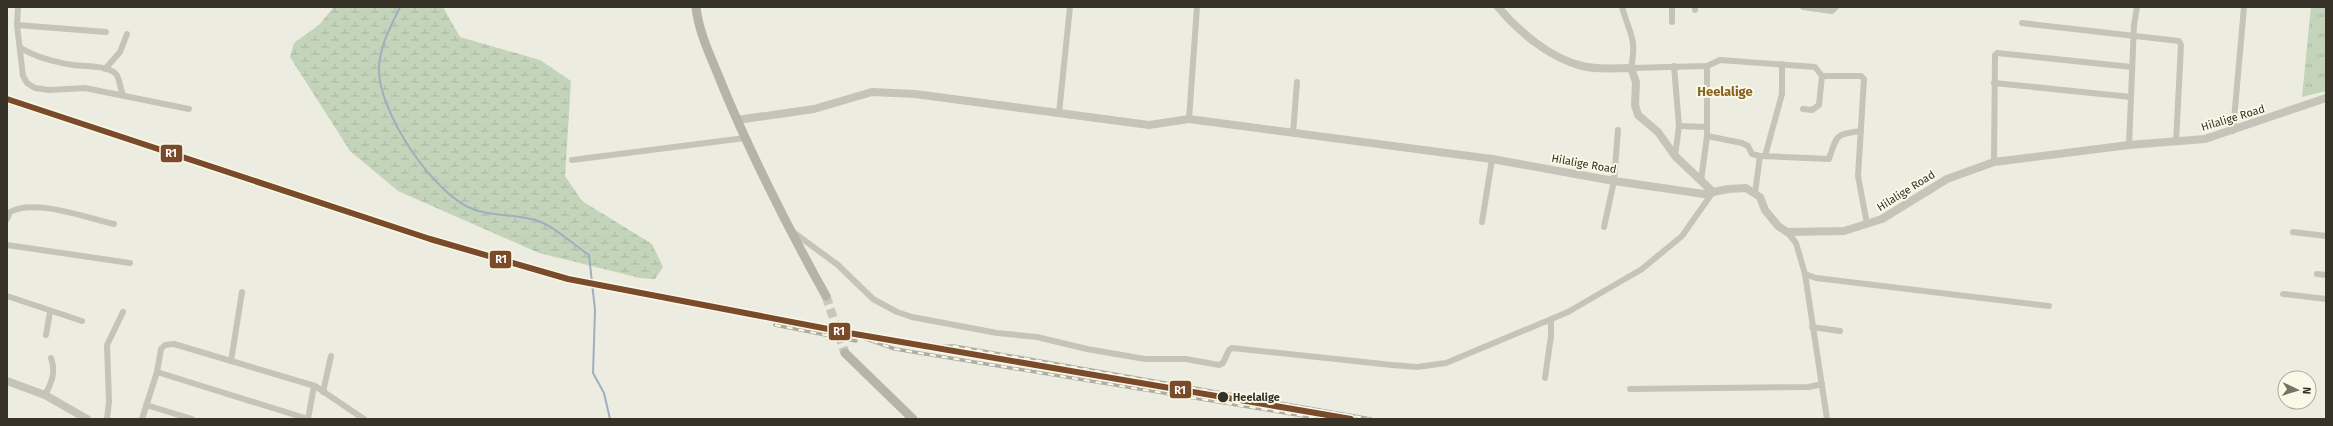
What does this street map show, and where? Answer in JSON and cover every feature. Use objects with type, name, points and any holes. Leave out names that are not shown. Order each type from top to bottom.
[{"type":"main road","points":[[696,7],[698,25],[745,138],[787,228],[826,296]]},
{"type":"main road","points":[[845,353],[913,419]]},
{"type":"street","points":[[18,7],[17,25],[24,76],[27,83],[35,88],[49,90],[85,88],[189,109]]},
{"type":"street","points":[[1059,113],[1070,7]]},
{"type":"street","points":[[1189,119],[1197,7]]},
{"type":"street","points":[[1498,7],[1512,23],[1556,56],[1583,66],[1631,68],[1707,66],[1720,60],[1815,67],[1822,76],[1818,105],[1812,110],[1803,109]]},
{"type":"street","points":[[787,228],[838,265],[873,299],[897,312],[928,321],[997,333],[1037,337],[1087,349],[1145,360],[1186,359],[1219,365],[1223,363],[1229,350],[1232,348],[1417,367],[1434,365],[1474,353],[1551,320],[1568,312],[1642,269],[1682,236],[1713,192],[1675,156],[1658,132],[1638,116],[1634,105],[1636,82],[1631,68],[1635,49],[1634,37],[1622,7]]},
{"type":"street","points":[[1672,7],[1672,22]]},
{"type":"street","points":[[1803,7],[1834,8]]},
{"type":"street","points":[[2129,145],[2133,35],[2137,7]]},
{"type":"street","points":[[2233,131],[2244,7]]},
{"type":"street","points":[[2022,23],[2174,39],[2179,41],[2181,45],[2176,142]]},
{"type":"street","points":[[17,25],[106,32]]},
{"type":"street","points":[[105,69],[120,52],[127,34]]},
{"type":"street","points":[[21,48],[49,61],[105,69],[114,73],[118,77],[118,83],[123,95]]},
{"type":"street","points":[[1994,162],[1995,55],[1999,52],[2132,67]]},
{"type":"street","points":[[1782,64],[1782,94],[1762,156],[1755,193],[1765,210],[1778,226],[1787,232],[1796,243],[1805,274],[1812,328],[1828,419]]},
{"type":"street","points":[[1674,66],[1679,126],[1675,156]]},
{"type":"street","points":[[1701,181],[1707,136],[1707,66]]},
{"type":"street","points":[[1822,76],[1863,77],[1858,176],[1861,202],[1867,224]]},
{"type":"street","points":[[1293,133],[1297,82]]},
{"type":"street","points":[[1994,83],[2131,97]]},
{"type":"street","name":"Hilalige Road","points":[[737,120],[814,109],[872,92],[915,94],[1149,124],[1189,119],[1492,159],[1614,181],[1704,194],[1728,189],[1746,188],[1755,193]]},
{"type":"street","name":"Hilalige Road","points":[[1787,232],[1844,232],[1882,219],[1947,179],[1994,162],[2129,145],[2205,139],[2233,131],[2326,98]]},
{"type":"street","points":[[1679,126],[1706,128]]},
{"type":"street","points":[[1604,227],[1614,181],[1618,130]]},
{"type":"street","points":[[1707,136],[1742,143],[1748,146],[1752,154],[1762,156],[1829,159],[1838,136],[1842,133],[1861,131]]},
{"type":"street","points":[[572,160],[745,138]]},
{"type":"street","points":[[1482,222],[1492,159]]},
{"type":"street","points":[[7,220],[10,212],[17,208],[37,207],[114,224]]},
{"type":"street","points":[[2293,232],[2326,236]]},
{"type":"street","points":[[7,245],[130,263]]},
{"type":"street","points":[[1805,274],[1816,278],[2049,306]]},
{"type":"street","points":[[2317,274],[2326,275]]},
{"type":"street","points":[[231,361],[242,292]]},
{"type":"street","points":[[2283,294],[2326,299]]},
{"type":"street","points":[[7,296],[50,312],[82,321]]},
{"type":"street","points":[[46,335],[50,312]]},
{"type":"street","points":[[107,419],[109,402],[106,345],[123,312]]},
{"type":"street","points":[[1545,378],[1551,336],[1551,320]]},
{"type":"street","points":[[1812,328],[1840,331]]},
{"type":"street","points":[[142,419],[157,372],[161,348],[165,345],[174,344],[314,386],[364,419]]},
{"type":"street","points":[[323,392],[331,356]]},
{"type":"street","points":[[45,395],[53,377],[54,366],[51,358]]},
{"type":"street","points":[[157,372],[308,419],[314,386]]},
{"type":"street","points":[[7,381],[45,395],[75,416],[87,419]]},
{"type":"street","points":[[1630,389],[1809,387],[1822,384]]},
{"type":"street","points":[[146,405],[192,419]]},
{"type":"green space","points":[[334,7],[443,7],[460,37],[540,60],[571,81],[565,176],[582,201],[652,244],[663,267],[655,279],[640,278],[539,253],[398,191],[350,151],[290,57],[294,43],[319,25]]},
{"type":"green space","points":[[2311,7],[2326,7],[2326,91],[2302,97]]},
{"type":"waterway","points":[[400,7],[381,51],[379,67],[381,85],[387,106],[398,128],[411,150],[426,170],[442,188],[459,202],[475,210],[491,214],[533,219],[541,222],[553,228],[589,255],[595,310],[593,373],[604,393],[610,419]]},
{"type":"tunnel","points":[[826,296],[845,353]]},
{"type":"railway","points":[[775,325],[856,341]]},
{"type":"railway","points":[[849,333],[895,349],[1322,419]]},
{"type":"railway","points":[[929,347],[954,346],[1371,419]]},
{"type":"transit line","name":"R1","points":[[7,99],[430,239],[568,279],[849,333],[1351,419]]},
{"type":"place","name":"Heelalige","points":[[1223,397]]},
{"type":"district","name":"Heelalige","points":[[1725,91]]}]
